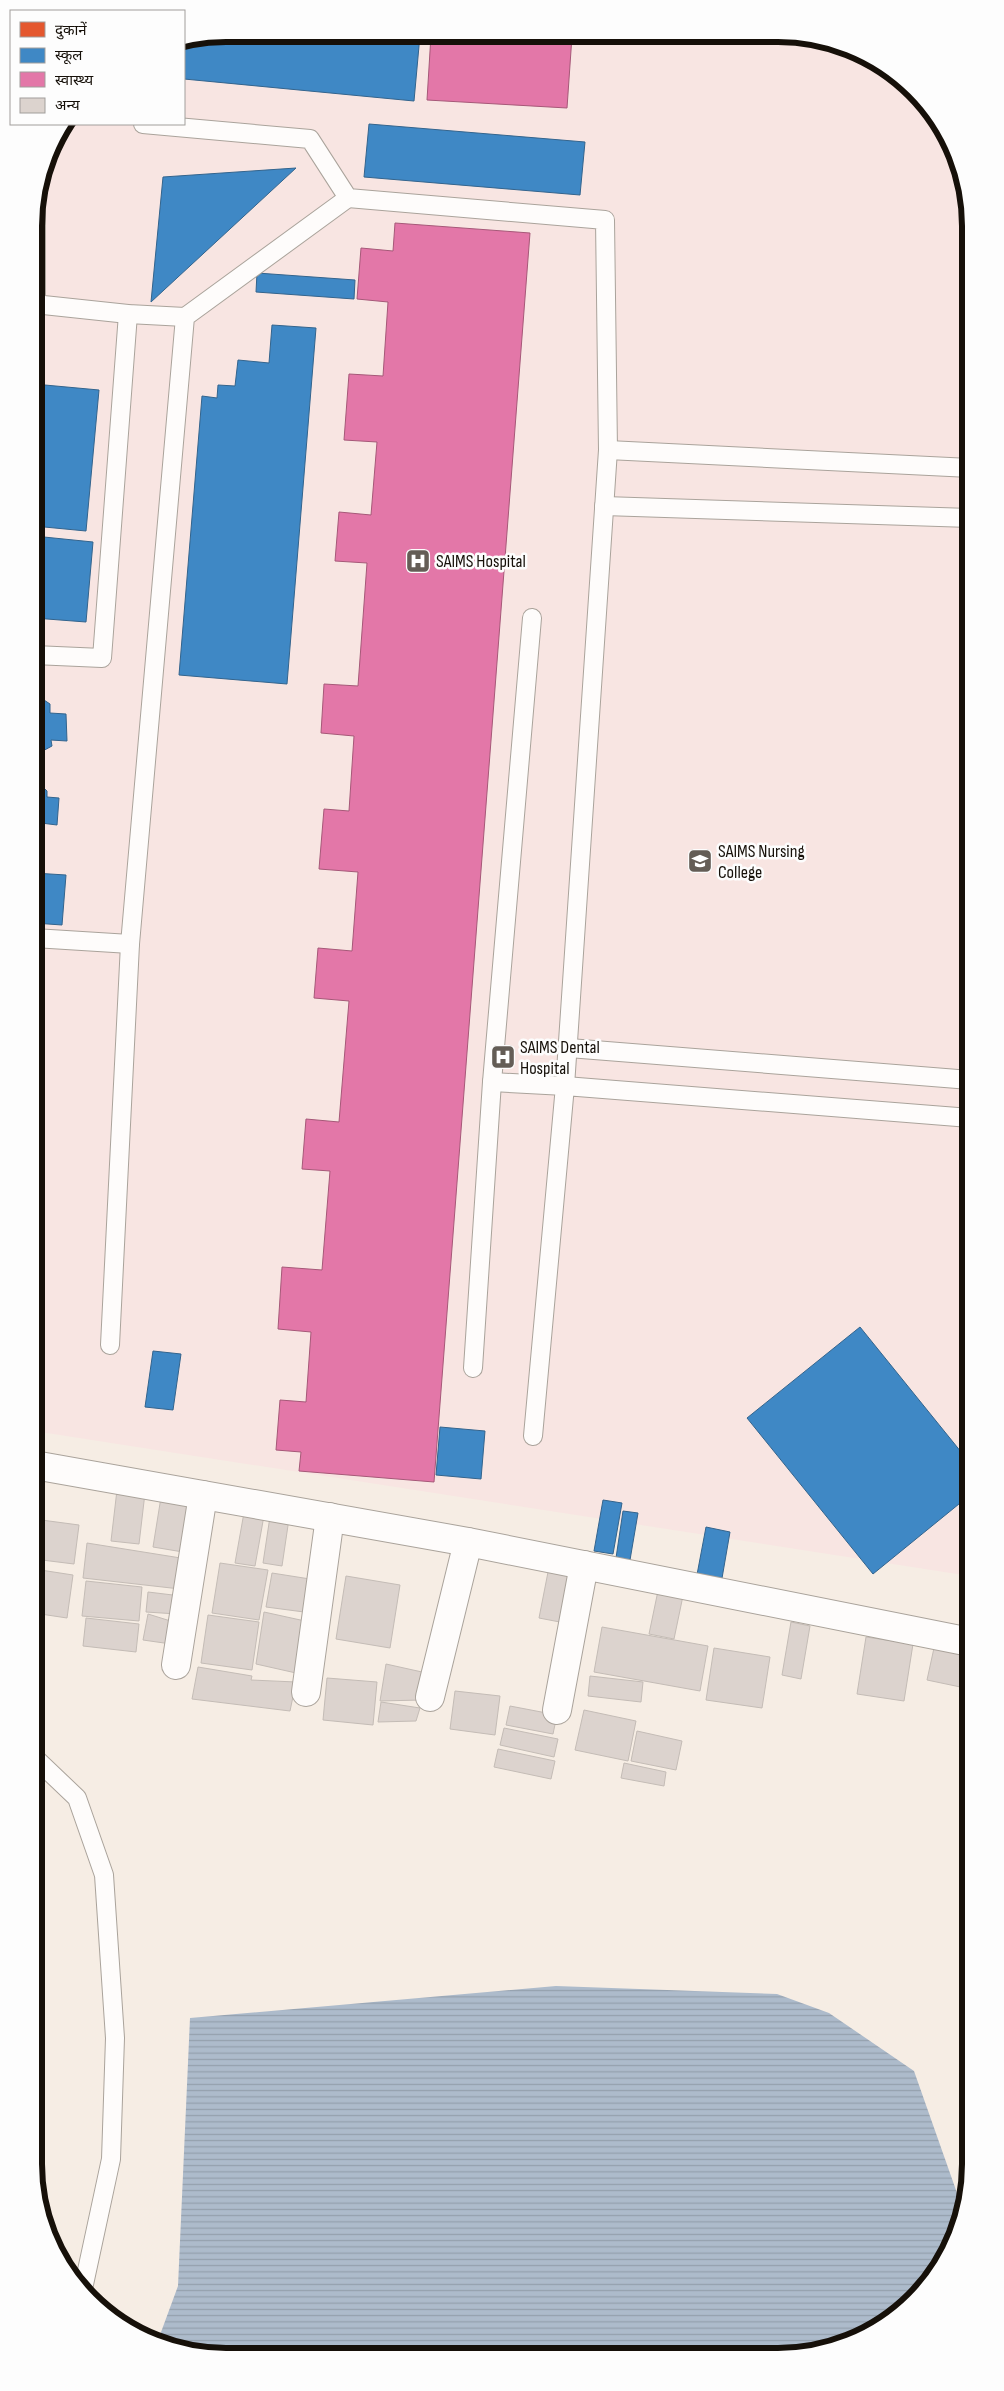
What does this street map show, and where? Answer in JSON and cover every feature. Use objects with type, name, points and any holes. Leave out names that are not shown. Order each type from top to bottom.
[{"type":"street","points":[[42,1466],[468,1542],[962,1640]]},
{"type":"street","points":[[176,1665],[203,1495]]},
{"type":"street","points":[[306,1692],[330,1517]]},
{"type":"street","points":[[430,1697],[468,1542]]},
{"type":"street","points":[[557,1710],[584,1565]]},
{"type":"lane","points":[[154,125],[310,139],[348,198]]},
{"type":"lane","points":[[42,305],[128,314],[185,317],[348,198],[605,220],[608,450],[569,1048],[533,1436]]},
{"type":"lane","points":[[42,655],[102,658],[128,314]]},
{"type":"lane","points":[[110,1345],[130,944],[185,317]]},
{"type":"lane","points":[[608,450],[962,468]]},
{"type":"lane","points":[[604,506],[962,518]]},
{"type":"lane","points":[[473,1368],[492,1082],[532,618]]},
{"type":"lane","points":[[42,938],[130,944]]},
{"type":"lane","points":[[569,1048],[962,1079]]},
{"type":"lane","points":[[492,1082],[962,1117]]},
{"type":"lane","points":[[42,1765],[77,1798],[104,1875],[115,2038],[111,2159],[85,2282]]},
{"type":"shaded area","points":[[226,42],[778,42],[802,44],[848,56],[890,80],[924,114],[943,145],[952,167],[958,190],[962,226],[962,1575],[42,1432],[42,226],[44,202],[56,156],[72,125],[185,125],[185,47]]},
{"type":"water","points":[[556,1986],[777,1994],[829,2013],[914,2071],[959,2197],[958,2201],[952,2224],[943,2246],[924,2277],[908,2295],[890,2311],[859,2330],[837,2339],[814,2345],[790,2348],[214,2348],[190,2345],[159,2336],[178,2286],[190,2018]]},
{"type":"building: स्कूल","points":[[226,42],[419,42],[414,101],[185,79],[185,47]]},
{"type":"building: स्कूल","points":[[369,124],[585,142],[580,195],[364,177]]},
{"type":"building: स्कूल","points":[[296,168],[151,302],[163,177]]},
{"type":"building: स्कूल","points":[[257,273],[355,280],[354,299],[256,292]]},
{"type":"building: स्कूल","points":[[272,325],[316,328],[287,684],[179,675],[202,396],[217,398],[218,385],[235,386],[238,360],[269,363]]},
{"type":"building: स्कूल","points":[[42,385],[99,390],[86,531],[42,527]]},
{"type":"building: स्कूल","points":[[42,537],[93,542],[86,622],[42,619]]},
{"type":"building: स्कूल","points":[[42,699],[50,704],[50,713],[66,714],[67,741],[51,740],[52,746],[42,751]]},
{"type":"building: स्कूल","points":[[42,786],[47,791],[47,797],[59,798],[57,825],[42,823]]},
{"type":"building: स्कूल","points":[[42,874],[66,875],[62,925],[42,924]]},
{"type":"building: स्कूल","points":[[860,1327],[962,1453],[962,1502],[873,1574],[747,1418]]},
{"type":"building: स्कूल","points":[[153,1351],[181,1354],[173,1410],[145,1407]]},
{"type":"building: स्कूल","points":[[440,1427],[485,1431],[481,1479],[436,1475]]},
{"type":"building: स्कूल","points":[[603,1500],[622,1503],[613,1554],[594,1551]]},
{"type":"building: स्कूल","points":[[623,1511],[638,1513],[630,1560],[616,1558]]},
{"type":"building: स्कूल","points":[[706,1527],[730,1532],[721,1584],[696,1580]]},
{"type":"building: स्वास्थ्य","points":[[431,42],[572,42],[567,108],[427,100]]},
{"type":"building: स्वास्थ्य","points":[[395,223],[530,233],[434,1482],[299,1471],[301,1452],[276,1450],[280,1400],[306,1402],[311,1332],[278,1329],[282,1267],[322,1270],[330,1171],[302,1169],[306,1119],[339,1122],[349,1001],[314,998],[318,948],[352,951],[358,872],[319,869],[324,809],[349,811],[354,736],[321,733],[324,684],[358,686],[367,563],[335,561],[339,512],[371,515],[377,442],[344,440],[349,374],[383,376],[388,302],[357,299],[361,248],[393,251]]},
{"type":"building: अन्य","points":[[117,1490],[145,1493],[139,1544],[111,1541]]},
{"type":"building: अन्य","points":[[162,1491],[192,1496],[183,1552],[153,1547]]},
{"type":"building: अन्य","points":[[245,1507],[265,1510],[255,1566],[235,1563]]},
{"type":"building: अन्य","points":[[271,1510],[290,1512],[282,1566],[263,1563]]},
{"type":"building: अन्य","points":[[42,1520],[79,1525],[74,1564],[42,1560]]},
{"type":"building: अन्य","points":[[87,1543],[187,1559],[180,1589],[83,1578]]},
{"type":"building: अन्य","points":[[220,1563],[268,1570],[259,1620],[212,1613]]},
{"type":"building: अन्य","points":[[549,1567],[575,1573],[565,1623],[539,1618]]},
{"type":"building: अन्य","points":[[42,1570],[73,1575],[67,1618],[42,1614]]},
{"type":"building: अन्य","points":[[272,1573],[310,1579],[304,1612],[266,1607]]},
{"type":"building: अन्य","points":[[346,1576],[400,1585],[390,1648],[336,1639]]},
{"type":"building: अन्य","points":[[86,1581],[142,1587],[139,1621],[82,1616]]},
{"type":"building: अन्य","points":[[659,1586],[684,1591],[674,1639],[649,1634]]},
{"type":"building: अन्य","points":[[148,1592],[181,1596],[177,1614],[146,1612]]},
{"type":"building: अन्य","points":[[264,1612],[305,1621],[296,1673],[256,1664]]},
{"type":"building: अन्य","points":[[148,1614],[177,1623],[171,1644],[143,1640]]},
{"type":"building: अन्य","points":[[208,1615],[259,1622],[252,1670],[201,1663]]},
{"type":"building: अन्य","points":[[86,1618],[139,1624],[136,1652],[83,1646]]},
{"type":"building: अन्य","points":[[791,1622],[810,1626],[801,1679],[782,1675]]},
{"type":"building: अन्य","points":[[602,1627],[708,1646],[700,1691],[594,1672]]},
{"type":"building: अन्य","points":[[866,1637],[913,1644],[904,1701],[857,1694]]},
{"type":"building: अन्य","points":[[714,1648],[770,1657],[762,1708],[706,1700]]},
{"type":"building: अन्य","points":[[934,1648],[962,1653],[962,1687],[927,1680]]},
{"type":"building: अन्य","points":[[386,1664],[422,1672],[421,1700],[380,1701]]},
{"type":"building: अन्य","points":[[198,1667],[252,1676],[251,1680],[296,1682],[290,1711],[192,1699]]},
{"type":"building: अन्य","points":[[590,1676],[643,1682],[641,1702],[588,1696]]},
{"type":"building: अन्य","points":[[327,1678],[377,1682],[373,1725],[323,1720]]},
{"type":"building: अन्य","points":[[455,1691],[500,1696],[495,1735],[450,1729]]},
{"type":"building: अन्य","points":[[381,1702],[420,1708],[416,1721],[378,1722]]},
{"type":"building: अन्य","points":[[510,1706],[557,1715],[553,1734],[506,1725]]},
{"type":"building: अन्य","points":[[584,1710],[636,1721],[628,1761],[575,1750]]},
{"type":"building: अन्य","points":[[504,1728],[558,1739],[554,1757],[500,1745]]},
{"type":"building: अन्य","points":[[637,1731],[682,1741],[676,1770],[631,1761]]},
{"type":"building: अन्य","points":[[498,1749],[555,1761],[551,1779],[494,1767]]},
{"type":"building: अन्य","points":[[624,1763],[666,1772],[664,1786],[621,1778]]},
{"type":"place","name":"SAIMS Hospital","points":[[418,561]]},
{"type":"place","name":"SAIMS Nursing College","points":[[700,861]]},
{"type":"place","name":"SAIMS Dental Hospital","points":[[503,1057]]}]
